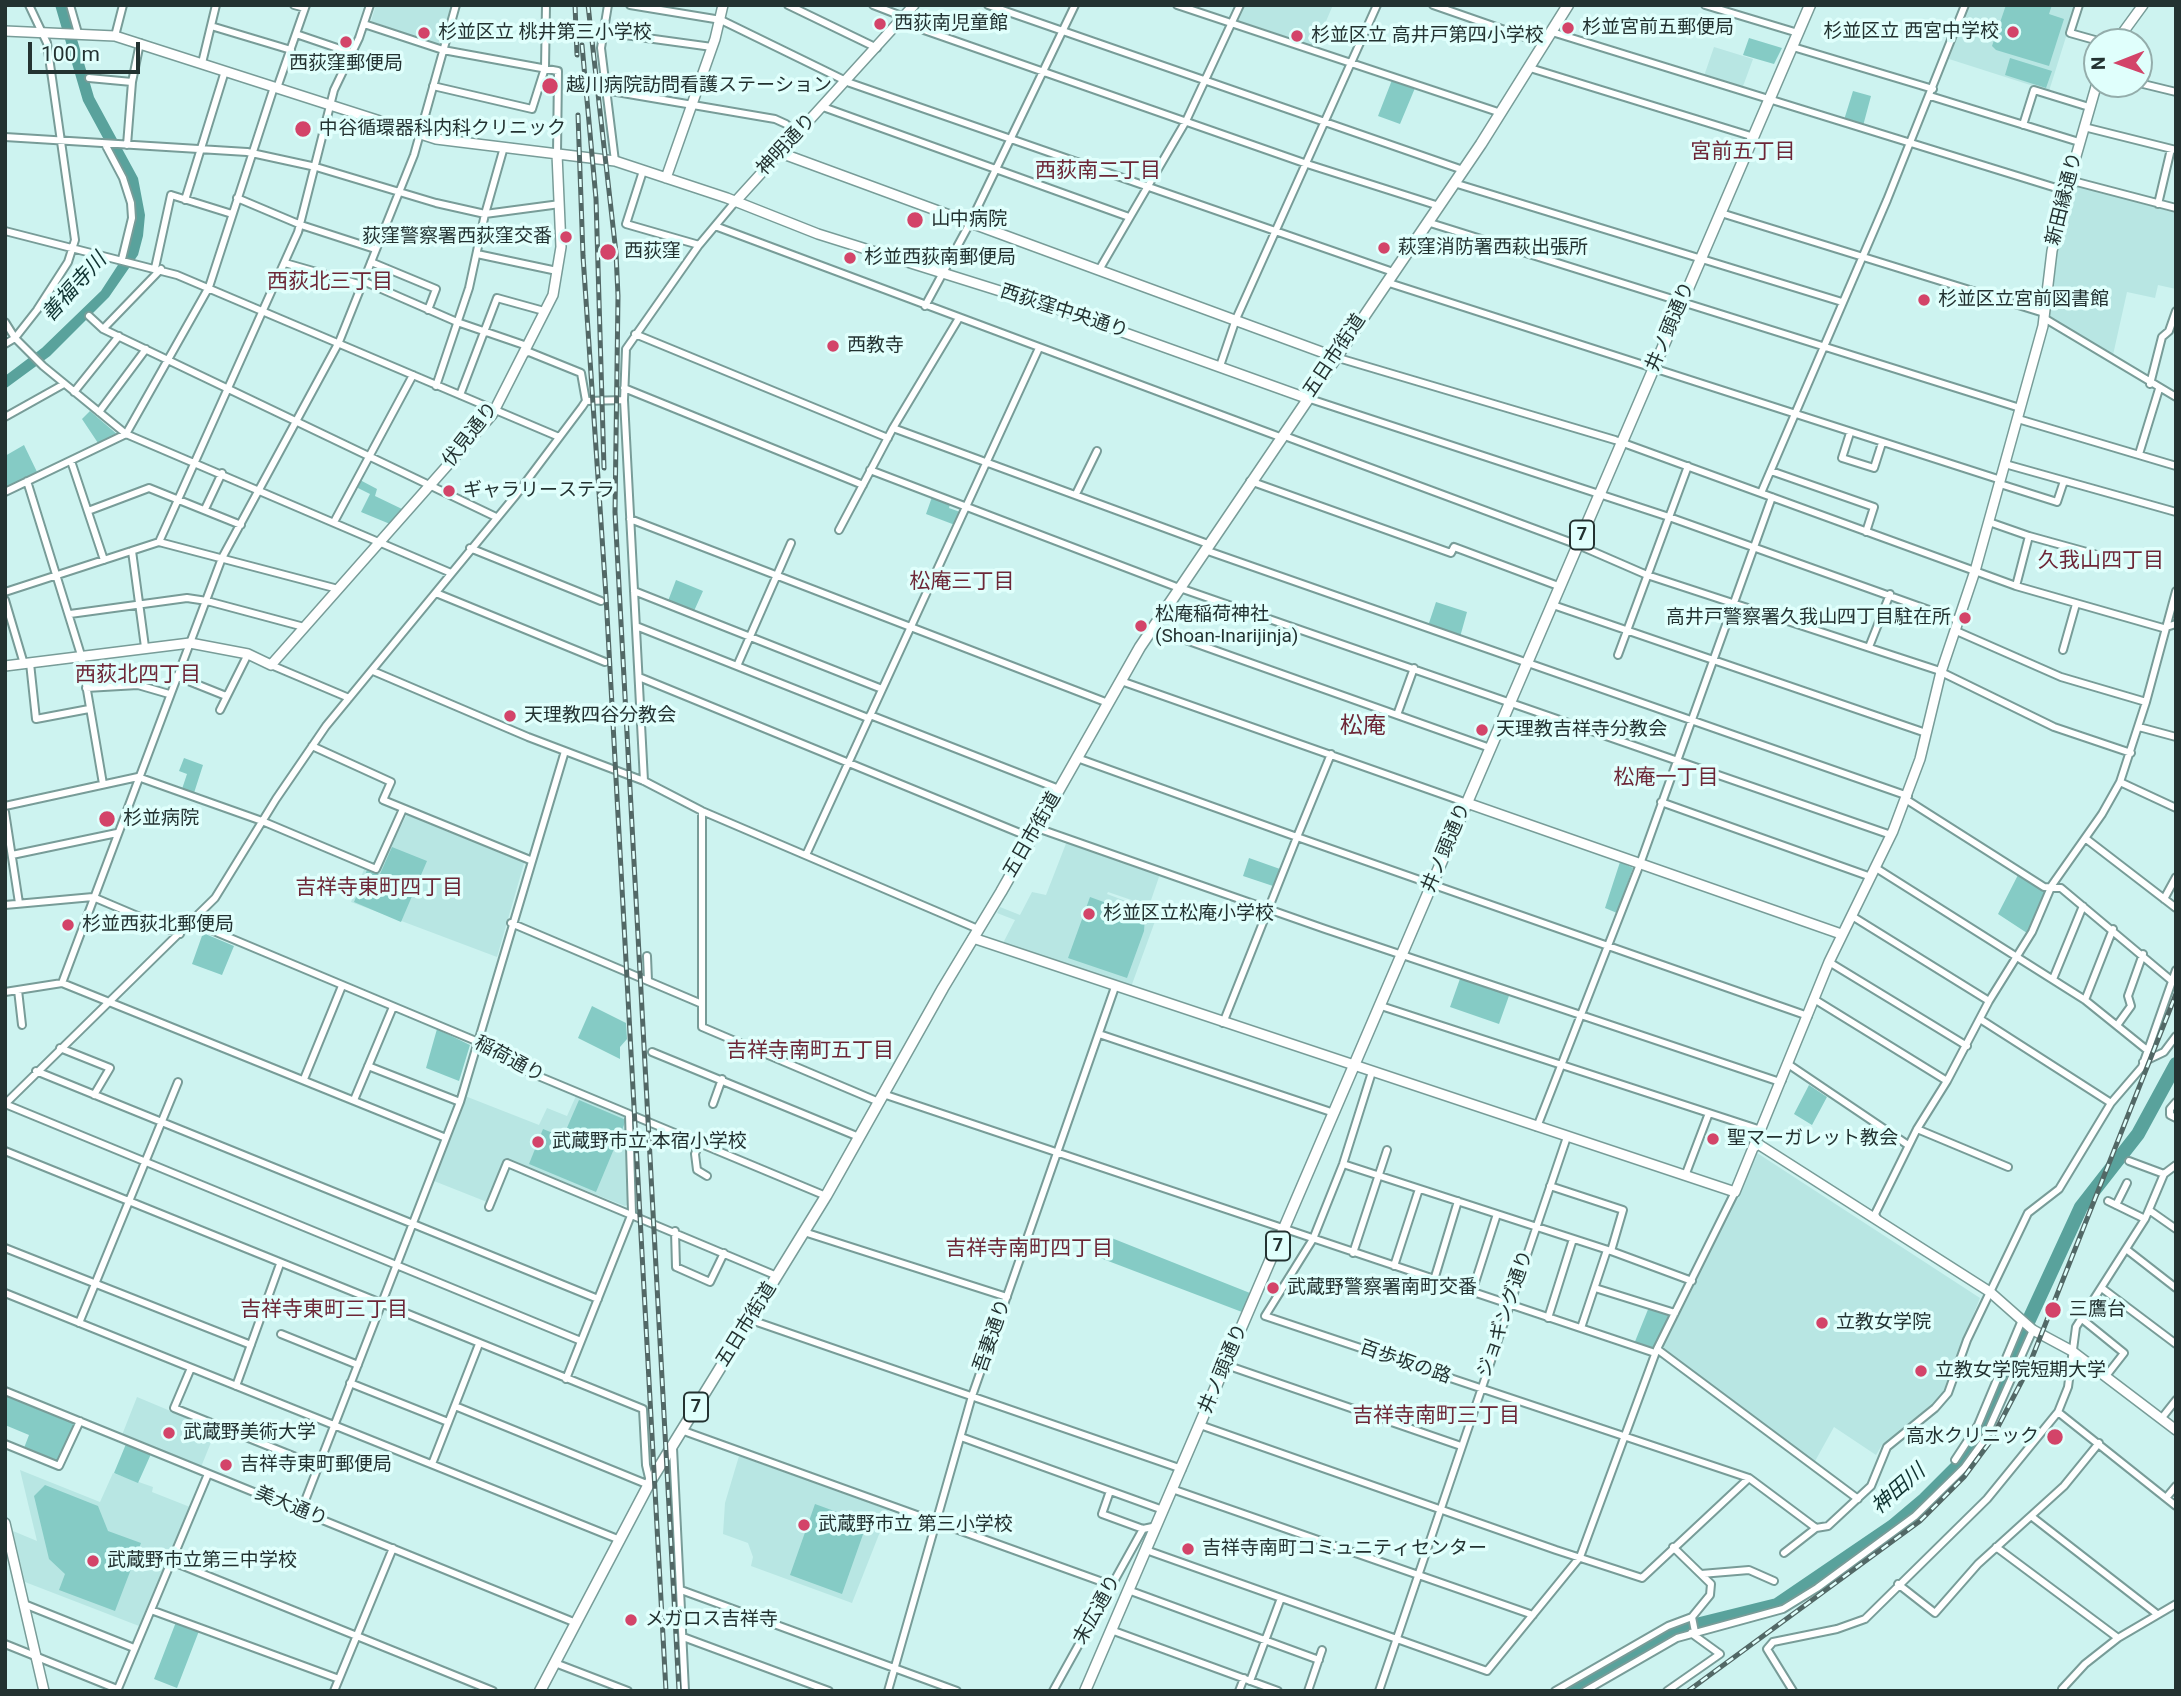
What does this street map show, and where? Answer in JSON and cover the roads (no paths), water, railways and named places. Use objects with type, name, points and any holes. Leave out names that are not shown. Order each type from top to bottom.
[{"type":"main road","name":"五日市街道","points":[[540,1691],[650,1483],[826,1196],[1152,628],[1439,206],[1568,5]]},
{"type":"main road","name":"井ノ頭通り","points":[[1085,1691],[1811,5]]},
{"type":"street","points":[[5,344],[15,338],[37,310],[74,248],[44,32],[29,5]]},
{"type":"street","points":[[70,5],[77,33]]},
{"type":"street","points":[[115,36],[122,5]]},
{"type":"street","points":[[202,63],[216,5]]},
{"type":"street","points":[[5,492],[126,434],[209,287],[237,198],[306,7],[294,5]]},
{"type":"street","points":[[159,542],[301,225],[330,105],[370,5]]},
{"type":"street","points":[[62,983],[222,558],[298,422],[339,342],[363,283],[420,135],[456,5]]},
{"type":"street","points":[[433,86],[532,110],[545,68],[547,5]]},
{"type":"street","points":[[608,5],[601,48],[615,162]]},
{"type":"street","points":[[630,5],[721,20],[847,81],[1393,272]]},
{"type":"street","points":[[666,178],[721,20],[723,5]]},
{"type":"street","points":[[788,5],[877,48]]},
{"type":"street","points":[[873,5],[902,20],[1042,72],[1307,164],[1439,206]]},
{"type":"street","name":"神明通り","points":[[644,781],[624,400],[626,349],[699,244],[778,152],[847,81],[914,5]]},
{"type":"street","points":[[988,5],[1463,170]]},
{"type":"street","points":[[925,306],[970,223],[1075,5]]},
{"type":"street","points":[[1177,5],[1501,113]]},
{"type":"street","points":[[1099,270],[1186,121],[1240,5]]},
{"type":"street","points":[[1220,366],[1236,319],[1377,5]]},
{"type":"street","points":[[1433,5],[1545,44]]},
{"type":"street","points":[[1705,5],[1798,33]]},
{"type":"street","points":[[1761,493],[1931,93],[1965,5]]},
{"type":"street","points":[[2079,5],[2070,33],[2083,37]]},
{"type":"street","points":[[2126,28],[2143,5]]},
{"type":"street","points":[[364,24],[443,50],[545,68],[559,73],[557,154]]},
{"type":"street","points":[[211,26],[291,50]]},
{"type":"street","name":"西荻窪中央通り","points":[[5,31],[115,36],[420,135],[615,162],[735,202],[818,234],[1064,311],[1307,398]]},
{"type":"street","points":[[603,32],[712,47]]},
{"type":"street","points":[[1552,32],[2066,191]]},
{"type":"street","points":[[296,34],[352,53]]},
{"type":"street","points":[[123,145],[140,43]]},
{"type":"street","points":[[1793,47],[2079,142]]},
{"type":"street","points":[[1530,68],[1754,137]]},
{"type":"street","points":[[185,200],[225,71]]},
{"type":"street","points":[[89,78],[132,82]]},
{"type":"street","points":[[2153,86],[2176,92]]},
{"type":"street","points":[[605,90],[775,119],[786,124],[796,134]]},
{"type":"street","points":[[2023,125],[2034,90],[2089,107]]},
{"type":"street","name":"新田縁通り","points":[[1735,1192],[1841,934],[1874,872],[1907,798],[1941,672],[1975,571],[2019,414],[2044,315],[2048,273],[2066,191],[2092,98]]},
{"type":"street","points":[[822,107],[1129,216]]},
{"type":"street","points":[[2084,127],[2173,150],[2158,204]]},
{"type":"street","points":[[5,137],[253,153],[316,167],[398,192],[485,214],[560,204]]},
{"type":"street","points":[[106,144],[123,178],[131,203],[132,218],[123,260]]},
{"type":"street","points":[[436,386],[477,254],[504,146]]},
{"type":"street","points":[[778,152],[1335,357],[1622,443],[2016,586],[2166,628],[2176,624]]},
{"type":"street","name":"伏見通り","points":[[271,665],[493,411],[553,295],[561,247],[557,154]]},
{"type":"street","points":[[643,171],[626,224],[699,244]]},
{"type":"street","points":[[2069,180],[2176,208]]},
{"type":"street","points":[[1454,183],[1842,302]]},
{"type":"street","points":[[103,329],[158,268],[171,195],[232,215]]},
{"type":"street","points":[[237,198],[301,225],[375,249]]},
{"type":"street","points":[[1721,213],[2044,315],[2150,384],[2176,397]]},
{"type":"street","points":[[1427,222],[1823,346],[2176,466]]},
{"type":"street","points":[[716,225],[925,306],[1578,545],[1647,575],[1941,672],[2054,727],[2131,753]]},
{"type":"street","points":[[6,234],[158,268],[265,310],[559,438]]},
{"type":"street","points":[[477,254],[557,271]]},
{"type":"street","points":[[285,262],[363,283],[581,373],[586,401],[312,746],[262,821],[219,894],[5,1104],[581,1341]]},
{"type":"street","points":[[370,262],[436,289],[428,310]]},
{"type":"street","points":[[1386,282],[2057,502],[2064,481]]},
{"type":"street","points":[[460,396],[497,299],[544,311]]},
{"type":"street","points":[[2150,384],[2162,337],[2169,331],[2176,311]]},
{"type":"street","points":[[89,316],[103,329],[496,517]]},
{"type":"street","points":[[839,530],[893,428],[959,318]]},
{"type":"street","points":[[5,322],[15,338],[39,362],[126,434],[451,573]]},
{"type":"street","points":[[635,334],[888,438]]},
{"type":"street","points":[[74,392],[120,336]]},
{"type":"street","points":[[806,855],[1039,348]]},
{"type":"street","points":[[99,412],[146,349]]},
{"type":"street","points":[[334,522],[413,375]]},
{"type":"street","points":[[5,418],[64,384]]},
{"type":"street","points":[[624,388],[863,485]]},
{"type":"street","points":[[2138,454],[2159,389]]},
{"type":"street","points":[[1307,398],[1669,517],[1957,620]]},
{"type":"street","points":[[586,401],[624,400]]},
{"type":"street","points":[[893,428],[1076,494],[1206,547],[1907,798],[2004,863],[2051,889],[2061,888],[2172,981]]},
{"type":"street","points":[[1850,432],[1842,458],[1874,468],[1882,443]]},
{"type":"street","points":[[1076,494],[1097,451]]},
{"type":"street","points":[[71,461],[104,560]]},
{"type":"street","points":[[2005,464],[2176,512]]},
{"type":"street","points":[[1618,655],[1688,466]]},
{"type":"street","points":[[870,470],[1179,587],[1891,835]]},
{"type":"street","points":[[1771,471],[1874,507],[1866,531]]},
{"type":"street","points":[[205,509],[222,474]]},
{"type":"street","points":[[27,481],[81,655],[103,784]]},
{"type":"street","points":[[1250,481],[1451,553],[1454,547],[1561,587]]},
{"type":"street","points":[[88,511],[149,488],[241,525]]},
{"type":"street","points":[[1537,1127],[1640,864],[1772,497]]},
{"type":"street","points":[[630,519],[1108,703]]},
{"type":"street","points":[[1989,522],[2094,554]]},
{"type":"street","points":[[2016,586],[2029,536]]},
{"type":"street","points":[[5,592],[159,542],[338,589]]},
{"type":"street","points":[[737,666],[791,543]]},
{"type":"street","points":[[470,548],[601,601]]},
{"type":"street","points":[[132,551],[145,647]]},
{"type":"street","points":[[634,591],[882,689]]},
{"type":"street","points":[[1877,1219],[1875,1214],[1916,1129],[1968,1046],[1989,1000],[2017,956],[2051,889],[2120,782],[2139,727],[2176,591]]},
{"type":"street","points":[[436,593],[605,662]]},
{"type":"street","points":[[1870,647],[1890,594]]},
{"type":"street","points":[[70,614],[177,598],[207,601],[304,627]]},
{"type":"street","points":[[5,600],[27,663],[36,719],[89,709]]},
{"type":"street","points":[[2063,650],[2077,604]]},
{"type":"street","points":[[1553,605],[1926,733]]},
{"type":"street","points":[[636,626],[1059,789]]},
{"type":"street","points":[[1152,628],[1490,748]]},
{"type":"street","points":[[1954,630],[2061,677],[2146,702]]},
{"type":"street","points":[[5,666],[190,643],[248,654],[349,698]]},
{"type":"street","points":[[220,710],[248,654]]},
{"type":"street","points":[[1397,715],[1414,668]]},
{"type":"street","points":[[373,671],[644,781],[702,811],[806,855],[975,934],[1115,987],[1735,1192],[1656,1351],[1580,1558],[1487,1671],[1146,1549]]},
{"type":"street","points":[[176,676],[226,696]]},
{"type":"street","points":[[639,677],[848,762],[1035,833],[1269,908],[1777,1081],[1782,1080]]},
{"type":"street","points":[[1121,681],[1841,934]]},
{"type":"street","points":[[86,688],[138,685],[169,694]]},
{"type":"street","points":[[2139,727],[2176,737]]},
{"type":"street","points":[[312,746],[391,782],[383,800],[530,860]]},
{"type":"street","points":[[301,1511],[460,1102],[511,923],[565,751]]},
{"type":"street","points":[[1223,1023],[1331,754]]},
{"type":"street","points":[[1077,758],[1808,1016]]},
{"type":"street","points":[[5,806],[138,777],[262,821],[376,869],[404,809]]},
{"type":"street","points":[[2120,782],[2176,808]]},
{"type":"street","points":[[1661,802],[1874,872],[2053,979],[2118,1024],[2147,1049]]},
{"type":"street","points":[[702,811],[702,1027],[881,1098],[1057,1153],[1548,1318],[1656,1351],[1858,1499]]},
{"type":"street","points":[[5,812],[19,903]]},
{"type":"street","points":[[12,855],[117,833]]},
{"type":"street","points":[[2085,838],[2176,908]]},
{"type":"street","points":[[2164,899],[2176,877]]},
{"type":"street","points":[[5,905],[93,897],[180,934]]},
{"type":"street","points":[[2053,979],[2083,906]]},
{"type":"street","points":[[1852,916],[1989,1000]]},
{"type":"street","name":"稲荷通り","points":[[192,922],[476,1041],[519,1068],[826,1196]]},
{"type":"street","points":[[511,923],[702,1004]]},
{"type":"street","points":[[2085,1000],[2113,929]]},
{"type":"street","points":[[2118,1024],[2131,1006],[2128,996],[2143,954]]},
{"type":"street","points":[[647,957],[648,981]]},
{"type":"street","points":[[1829,962],[1968,1046]]},
{"type":"street","points":[[1784,1553],[1816,1528],[1828,1526],[1858,1499],[1871,1486],[1887,1447],[1935,1408],[1948,1393],[1990,1292],[2028,1213],[2059,1189],[2111,1102],[2143,1062],[2176,970]]},
{"type":"street","points":[[5,992],[62,983],[111,1000],[446,1139]]},
{"type":"street","points":[[304,1079],[342,986]]},
{"type":"street","name":"吾妻通り","points":[[888,1691],[972,1396],[1115,987]]},
{"type":"street","points":[[18,990],[22,1025]]},
{"type":"street","points":[[1814,999],[1947,1081]]},
{"type":"street","points":[[1381,1006],[1761,1130]]},
{"type":"street","points":[[354,1100],[393,1007]]},
{"type":"street","points":[[1980,1019],[2111,1102]]},
{"type":"street","points":[[1099,1034],[1334,1112]]},
{"type":"street","points":[[2143,1062],[2164,1052],[2176,1036]]},
{"type":"street","points":[[60,1048],[110,1068],[94,1095]]},
{"type":"street","points":[[652,1052],[859,1138]]},
{"type":"street","points":[[1788,1064],[1908,1145]]},
{"type":"street","points":[[368,1066],[460,1102]]},
{"type":"street","points":[[36,1071],[598,1299]]},
{"type":"street","points":[[1313,1239],[1343,1164],[1372,1072]]},
{"type":"street","points":[[712,1104],[722,1079]]},
{"type":"street","points":[[79,1324],[178,1082]]},
{"type":"street","points":[[2176,1102],[2170,1115],[2176,1118]]},
{"type":"street","points":[[1685,1176],[1709,1113]]},
{"type":"street","points":[[566,1379],[632,1213],[629,1115]]},
{"type":"street","points":[[1916,1129],[2008,1167]]},
{"type":"street","name":"ジョギング通り","points":[[1379,1691],[1567,1137]]},
{"type":"street","points":[[699,1143],[695,1154],[696,1170],[707,1176]]},
{"type":"street","points":[[1753,1148],[1758,1144],[1990,1292],[2032,1330],[2072,1351],[2176,1430]]},
{"type":"street","points":[[1353,1253],[1387,1150]]},
{"type":"street","points":[[5,1151],[643,1409],[646,1465],[650,1483]]},
{"type":"street","points":[[2129,1161],[2164,1174]]},
{"type":"street","points":[[489,1208],[506,1163],[632,1213],[778,1276]]},
{"type":"street","points":[[1343,1164],[1609,1250],[1692,1281]]},
{"type":"street","points":[[1793,1691],[1768,1649],[1773,1642],[1859,1623],[1987,1499],[2058,1412],[2068,1387],[2074,1332],[2145,1219],[2164,1174],[2176,1165]]},
{"type":"street","points":[[2116,1205],[2127,1183]]},
{"type":"street","points":[[1550,1186],[1623,1210],[1581,1328]]},
{"type":"street","points":[[1394,1266],[1419,1189]]},
{"type":"street","points":[[1434,1280],[1458,1201]]},
{"type":"street","points":[[2108,1201],[2145,1219]]},
{"type":"street","points":[[2149,1210],[2176,1229]]},
{"type":"street","points":[[1472,1292],[1497,1214]]},
{"type":"street","points":[[675,1231],[676,1267],[710,1282],[724,1253]]},
{"type":"street","points":[[804,1232],[1007,1297]]},
{"type":"street","name":"百歩坂の路","points":[[1313,1239],[1265,1316],[1749,1478],[1816,1528]]},
{"type":"street","points":[[1548,1318],[1573,1239]]},
{"type":"street","points":[[5,1248],[251,1345]]},
{"type":"street","points":[[2126,1249],[2176,1288]]},
{"type":"street","points":[[236,1386],[280,1264]]},
{"type":"street","points":[[1595,1288],[1675,1313]]},
{"type":"street","points":[[2103,1289],[2176,1344]]},
{"type":"street","points":[[5,1293],[620,1540]]},
{"type":"street","points":[[2082,1319],[2124,1353],[2106,1376]]},
{"type":"street","points":[[751,1320],[1182,1469]]},
{"type":"street","points":[[1955,1460],[1978,1425],[2022,1320]]},
{"type":"street","points":[[1585,1691],[1638,1659],[1693,1632],[1783,1609],[1817,1588],[1915,1516],[1964,1468],[1983,1442],[2032,1330]]},
{"type":"street","points":[[281,1334],[358,1365]]},
{"type":"street","points":[[432,1464],[479,1344]]},
{"type":"street","points":[[1226,1365],[1461,1446]]},
{"type":"street","points":[[191,1368],[174,1408],[318,1466]]},
{"type":"street","points":[[350,1383],[448,1422]]},
{"type":"street","name":"美大通り","points":[[5,1391],[576,1623]]},
{"type":"street","points":[[2161,1419],[2176,1400]]},
{"type":"street","points":[[455,1406],[650,1483]]},
{"type":"street","points":[[2058,1412],[2176,1506]]},
{"type":"street","points":[[5,1444],[59,1466],[80,1421]]},
{"type":"street","points":[[1200,1425],[1439,1510],[1642,1578],[1749,1478]]},
{"type":"street","points":[[681,1430],[1111,1585]]},
{"type":"street","points":[[961,1437],[1163,1510]]},
{"type":"street","points":[[1898,1584],[1935,1613],[1996,1547],[2064,1486],[2099,1443]]},
{"type":"street","points":[[673,1444],[685,1691]]},
{"type":"street","points":[[5,1644],[117,1690],[208,1474]]},
{"type":"street","points":[[2166,1498],[2176,1486]]},
{"type":"street","points":[[1172,1489],[1533,1615]]},
{"type":"street","points":[[1110,1492],[1102,1514],[1143,1529],[1157,1526]]},
{"type":"street","points":[[2031,1516],[2157,1614]]},
{"type":"street","points":[[5,1523],[9,1552],[44,1691]]},
{"type":"street","name":"末広通り","points":[[1053,1691],[1143,1529]]},
{"type":"street","points":[[1555,1691],[1668,1626],[1691,1618],[1712,1591],[1711,1584],[1673,1547]]},
{"type":"street","points":[[1996,1547],[2118,1638]]},
{"type":"street","points":[[334,1691],[393,1548]]},
{"type":"street","points":[[171,1561],[493,1691]]},
{"type":"street","points":[[1702,1574],[1749,1570],[1774,1581]]},
{"type":"street","points":[[681,1590],[957,1691]]},
{"type":"street","points":[[1128,1590],[1319,1660]]},
{"type":"street","points":[[1239,1691],[1265,1641],[1281,1598]]},
{"type":"street","points":[[24,1604],[134,1648]]},
{"type":"street","points":[[2064,1691],[2062,1689],[2085,1664],[2118,1638],[2176,1604]]},
{"type":"street","points":[[151,1610],[339,1679]]},
{"type":"street","points":[[1667,1691],[1720,1654],[1693,1632],[1691,1618]]},
{"type":"street","points":[[1111,1630],[1278,1691]]},
{"type":"street","points":[[683,1637],[829,1691]]},
{"type":"street","points":[[1308,1691],[1322,1650]]},
{"type":"street","points":[[555,1662],[628,1691]]},
{"type":"waterway","name":"神田川","points":[[1571,1691],[1684,1628],[1777,1605],[1893,1526],[1960,1464],[2002,1389],[2028,1322],[2081,1207],[2138,1134],[2176,1064]]},
{"type":"railway","points":[[575,5],[577,55]]},
{"type":"railway","points":[[588,5],[616,253],[618,296],[615,512],[679,1691]]},
{"type":"railway","points":[[582,45],[596,199],[604,468]]},
{"type":"railway","points":[[578,115],[583,256],[606,596],[666,1691]]},
{"type":"railway","points":[[1688,1691],[1920,1521],[1964,1477],[1990,1442],[2026,1373],[2176,994]]},
{"type":"place","name":"西荻南児童館","points":[[880,24]]},
{"type":"place","name":"杉並宮前五郵便局","points":[[1568,28]]},
{"type":"place","name":"杉並区立 西宮中学校","points":[[2013,32]]},
{"type":"place","name":"杉並区立 桃井第三小学校","points":[[424,33]]},
{"type":"place","name":"杉並区立 高井戸第四小学校","points":[[1297,36]]},
{"type":"place","name":"西荻窪郵便局","points":[[346,42]]},
{"type":"place","name":"越川病院訪問看護ステーション","points":[[550,86]]},
{"type":"place","name":"中谷循環器科内科クリニック","points":[[303,129]]},
{"type":"place","name":"山中病院","points":[[915,220]]},
{"type":"place","name":"荻窪警察署西荻窪交番","points":[[566,237]]},
{"type":"place","name":"萩窪消防署西萩出張所","points":[[1384,248]]},
{"type":"place","name":"西荻窪","points":[[608,252]]},
{"type":"place","name":"杉並西荻南郵便局","points":[[850,258]]},
{"type":"place","name":"杉並区立宮前図書館","points":[[1924,300]]},
{"type":"place","name":"西教寺","points":[[833,346]]},
{"type":"place","name":"ギャラリーステラ","points":[[449,491]]},
{"type":"place","name":"高井戸警察署久我山四丁目駐在所","points":[[1965,618]]},
{"type":"place","name":"松庵稲荷神社 (Shoan-Inarijinja)","points":[[1141,626]]},
{"type":"place","name":"天理教四谷分教会","points":[[510,716]]},
{"type":"place","name":"天理教吉祥寺分教会","points":[[1482,730]]},
{"type":"place","name":"杉並病院","points":[[107,819]]},
{"type":"place","name":"杉並区立松庵小学校","points":[[1089,914]]},
{"type":"place","name":"杉並西荻北郵便局","points":[[68,925]]},
{"type":"place","name":"聖マーガレット教会","points":[[1713,1139]]},
{"type":"place","name":"武蔵野市立 本宿小学校","points":[[538,1142]]},
{"type":"place","name":"武蔵野警察署南町交番","points":[[1273,1288]]},
{"type":"place","name":"三鷹台","points":[[2053,1310]]},
{"type":"place","name":"立教女学院","points":[[1822,1323]]},
{"type":"place","name":"立教女学院短期大学","points":[[1921,1371]]},
{"type":"place","name":"武蔵野美術大学","points":[[169,1433]]},
{"type":"place","name":"高水クリニック","points":[[2055,1437]]},
{"type":"place","name":"吉祥寺東町郵便局","points":[[226,1465]]},
{"type":"place","name":"武蔵野市立 第三小学校","points":[[804,1525]]},
{"type":"place","name":"吉祥寺南町コミュニティセンター","points":[[1188,1549]]},
{"type":"place","name":"武蔵野市立第三中学校","points":[[93,1561]]},
{"type":"place","name":"メガロス吉祥寺","points":[[631,1620]]},
{"type":"district","name":"宮前五丁目","points":[[1743,153]]},
{"type":"district","name":"西荻南二丁目","points":[[1098,172]]},
{"type":"district","name":"西荻北三丁目","points":[[330,283]]},
{"type":"district","name":"久我山四丁目","points":[[2101,562]]},
{"type":"district","name":"松庵三丁目","points":[[962,583]]},
{"type":"district","name":"西荻北四丁目","points":[[138,676]]},
{"type":"district","name":"松庵","points":[[1363,727]]},
{"type":"district","name":"松庵一丁目","points":[[1666,779]]},
{"type":"district","name":"吉祥寺東町四丁目","points":[[379,889]]},
{"type":"district","name":"吉祥寺南町五丁目","points":[[810,1052]]},
{"type":"district","name":"吉祥寺南町四丁目","points":[[1029,1250]]},
{"type":"district","name":"吉祥寺東町三丁目","points":[[324,1311]]},
{"type":"district","name":"吉祥寺南町三丁目","points":[[1436,1417]]},
{"type":"water label","name":"善福寺川","points":[[75,288]]}]
